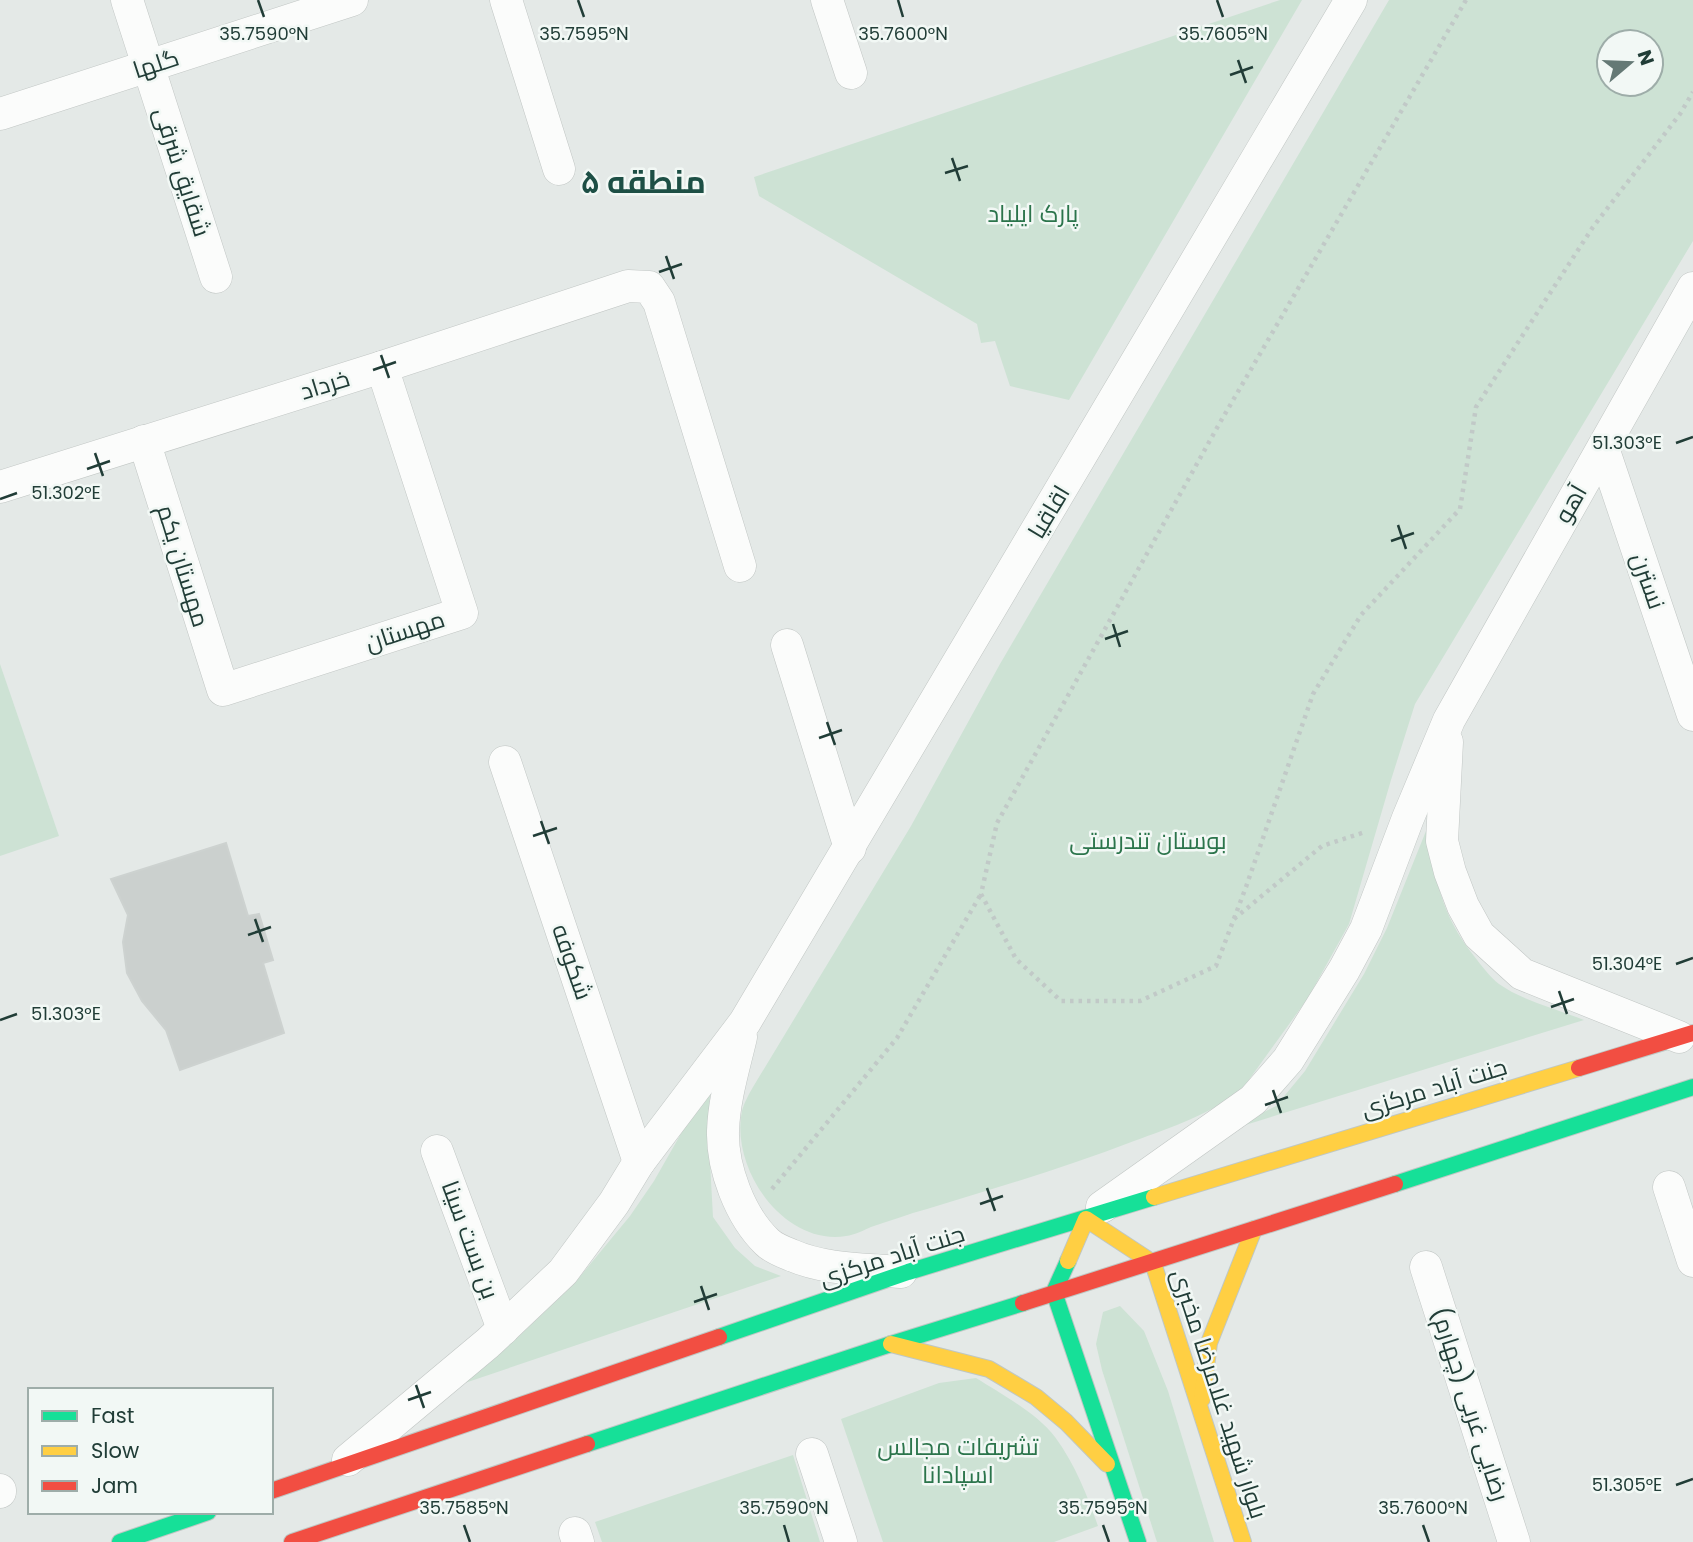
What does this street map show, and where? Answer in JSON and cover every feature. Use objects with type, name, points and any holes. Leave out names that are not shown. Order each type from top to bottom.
[{"type":"main road","name":"جنت آباد مرکزی","points":[[273,1490],[908,1272],[1686,1035]]},
{"type":"main road","points":[[292,1542],[891,1344],[1153,1263],[1693,1087]]},
{"type":"main road","name":"بلوار شهید غلامرضا مخبری","points":[[1086,1219],[1153,1263],[1243,1542]]},
{"type":"main road","points":[[1086,1219],[1054,1292],[1138,1542]]},
{"type":"main road","points":[[1200,1412],[1209,1343],[1254,1229]]},
{"type":"main road","points":[[891,1344],[989,1369],[1036,1397],[1066,1422],[1115,1472]]},
{"type":"main road","points":[[120,1542],[202,1514]]},
{"type":"street","name":"شقایق شرقی","points":[[127,0],[216,277]]},
{"type":"street","name":"گلها","points":[[0,114],[352,0]]},
{"type":"street","points":[[506,0],[559,169]]},
{"type":"street","points":[[827,0],[851,74]]},
{"type":"street","name":"اقاقیا","points":[[745,1022],[1351,0]]},
{"type":"street","name":"خرداد","points":[[0,488],[628,286],[649,287],[659,302],[740,566]]},
{"type":"street","name":"آهو","points":[[1086,1219],[1253,1100],[1288,1060],[1366,929],[1448,720],[1693,288]]},
{"type":"street","name":"مهستان","points":[[223,690],[462,613],[382,367]]},
{"type":"street","name":"مهستان یکم","points":[[144,441],[223,690]]},
{"type":"street","name":"نسترن","points":[[1603,447],[1693,715]]},
{"type":"street","points":[[787,645],[850,848]]},
{"type":"street","points":[[1448,720],[1442,841],[1463,906],[1479,935],[1522,974],[1686,1035]]},
{"type":"street","name":"شکوفه","points":[[505,762],[639,1162]]},
{"type":"street","points":[[337,1469],[436,1388],[563,1272],[614,1203],[639,1162],[745,1022]]},
{"type":"street","points":[[745,1022],[731,1080],[723,1130],[725,1155],[731,1178],[748,1218],[769,1244],[792,1256],[828,1267],[908,1272]]},
{"type":"street","name":"بن بست سینا","points":[[437,1151],[503,1329]]},
{"type":"street","points":[[1669,1187],[1693,1261]]},
{"type":"street","name":"رضایی غربی (چهارم)","points":[[1426,1267],[1514,1542]]},
{"type":"street","points":[[812,1454],[841,1542]]},
{"type":"path","points":[[748,1218],[897,1038],[981,894],[997,823],[1218,426],[1466,0]]},
{"type":"path","points":[[981,894],[1016,959],[1061,1001],[1140,1001],[1216,966],[1313,694],[1361,615],[1460,509],[1476,407],[1593,227],[1681,114],[1693,92]]},
{"type":"path","points":[[1233,919],[1322,846],[1408,818]]},
{"type":"green space","name":"پارک ایلیاد","points":[[1280,0],[1302,0],[1069,400],[1010,386],[995,341],[981,343],[977,324],[759,196],[754,177]]},
{"type":"green space","name":"بوستان تندرستی","points":[[1389,0],[1693,0],[1693,241],[1415,704],[1349,924],[1308,998],[1243,1088],[1205,1113],[1163,1130],[1083,1160],[906,1215],[853,1235],[823,1236],[802,1229],[783,1216],[766,1199],[753,1179],[744,1156],[740,1133],[742,1111],[753,1087],[911,826],[1000,664]]},
{"type":"green space","points":[[0,664],[59,836],[0,856]]},
{"type":"green space","points":[[1428,826],[1433,862],[1446,910],[1453,925],[1483,967],[1508,990],[1584,1020],[1226,1131],[1276,1106],[1305,1071],[1364,974],[1387,928]]},
{"type":"green space","points":[[711,1081],[708,1126],[713,1217],[735,1248],[755,1266],[781,1276],[450,1388],[514,1341],[573,1285],[630,1216],[654,1181]]},
{"type":"green space","points":[[1120,1306],[1144,1331],[1168,1391],[1214,1542],[1157,1542],[1096,1344],[1103,1312]]},
{"type":"green space","name":"تشریفات مجالس اسپادانا","points":[[976,1378],[1029,1412],[1048,1428],[1074,1469],[1098,1526],[1054,1542],[883,1542],[841,1419],[939,1383]]},
{"type":"green space","points":[[793,1455],[820,1542],[602,1542],[595,1522]]},
{"type":"building","points":[[226,843],[248,916],[259,914],[273,960],[263,963],[284,1033],[180,1070],[166,1030],[142,1001],[127,973],[123,942],[128,915],[111,879]]},
{"type":"traffic: fast","points":[[1395,1184],[1693,1087]]},
{"type":"traffic: fast","points":[[719,1337],[908,1272],[1154,1197]]},
{"type":"traffic: fast","points":[[1068,1261],[1054,1292],[1138,1542]]},
{"type":"traffic: fast","points":[[587,1444],[1023,1303]]},
{"type":"traffic: fast","points":[[120,1542],[202,1514]]},
{"type":"traffic: slow","points":[[1154,1197],[1579,1068]]},
{"type":"traffic: slow","points":[[1068,1261],[1086,1219],[1153,1263],[1243,1542]]},
{"type":"traffic: slow","points":[[1202,1399],[1209,1343],[1254,1229]]},
{"type":"traffic: slow","points":[[891,1344],[989,1369],[1036,1397],[1066,1422],[1107,1464]]},
{"type":"traffic: jam","points":[[1579,1068],[1693,1033]]},
{"type":"traffic: jam","points":[[1023,1303],[1395,1184]]},
{"type":"traffic: jam","points":[[273,1490],[719,1337]]},
{"type":"traffic: jam","points":[[292,1542],[587,1444]]},
{"type":"district","name":"منطقه ۵","points":[[643,182]]}]
